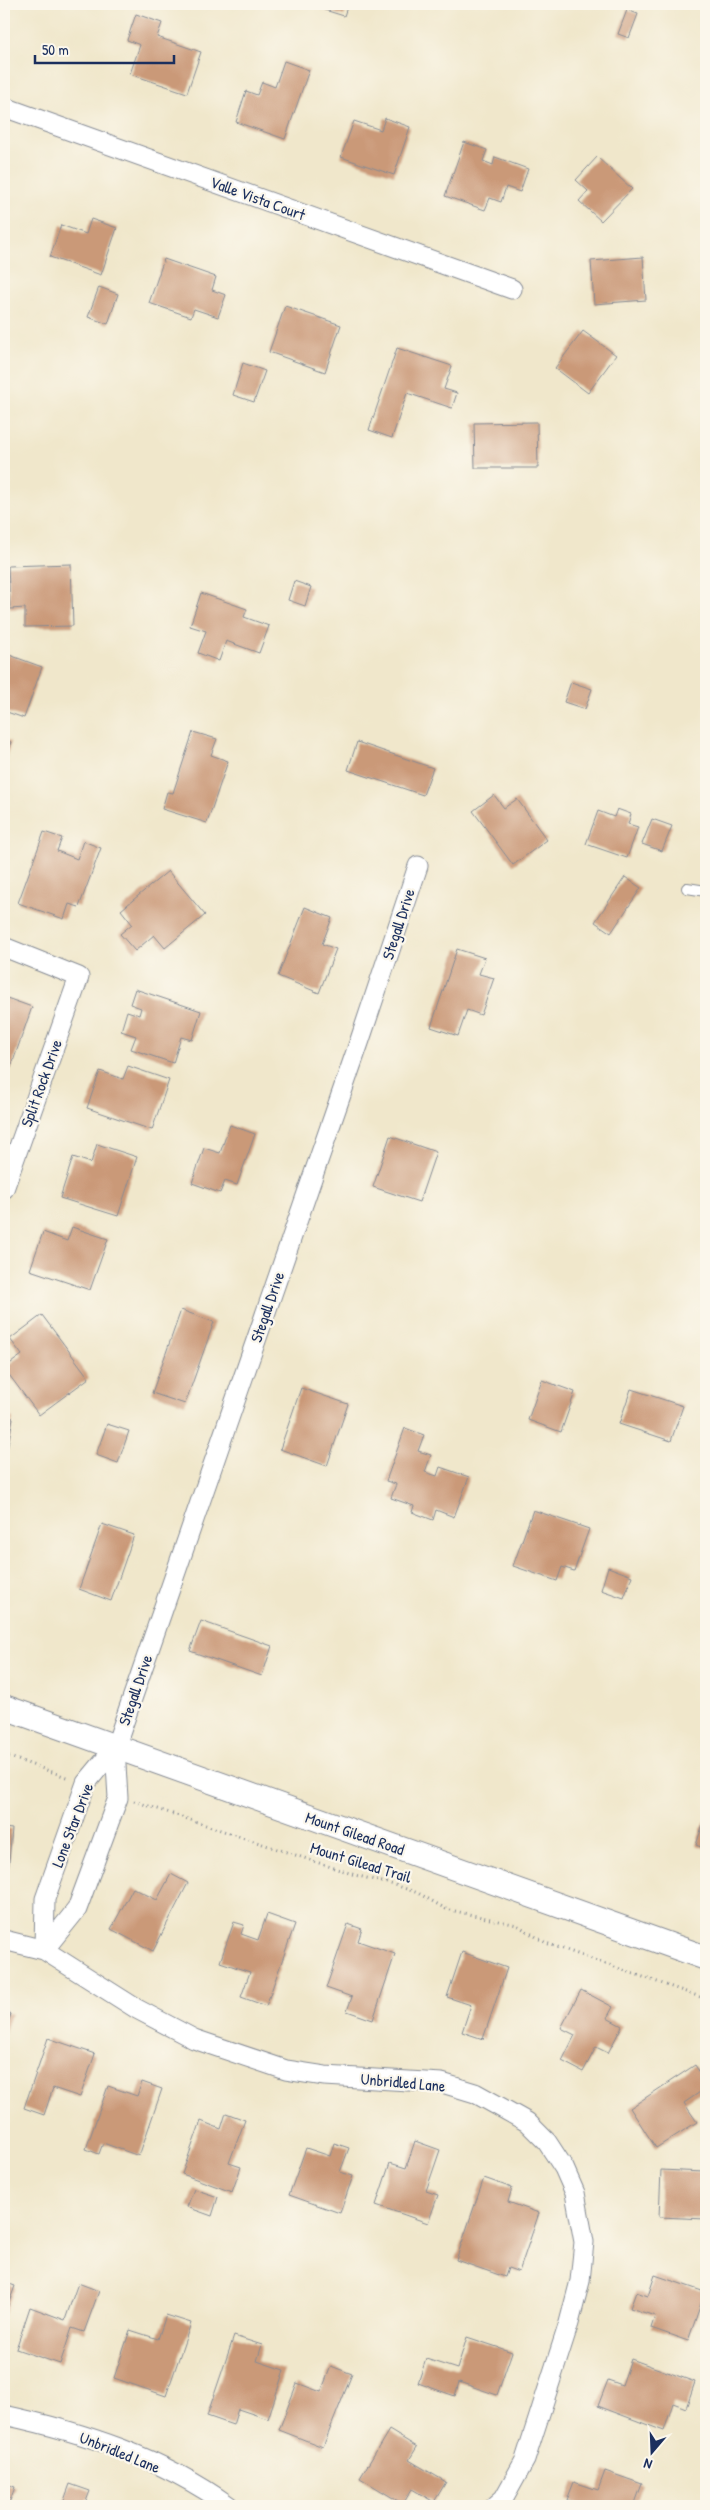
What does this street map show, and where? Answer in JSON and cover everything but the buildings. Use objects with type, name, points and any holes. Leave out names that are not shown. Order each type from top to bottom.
[{"type":"street","name":"Valle Vista Court","points":[[4,108],[512,289]]},
{"type":"street","name":"Stegall Drive","points":[[115,1748],[360,1040],[418,866]]},
{"type":"street","name":"Split Rock Drive","points":[[4,947],[79,977],[4,1189]]},
{"type":"street","name":"Mount Gilead Road","points":[[4,1707],[706,1958]]},
{"type":"street","name":"Lone Star Drive","points":[[44,1950],[45,1899],[86,1783],[115,1748]]},
{"type":"street","name":"Lone Star Drive","points":[[44,1950],[77,1909],[118,1795],[115,1748]]},
{"type":"street","name":"Unbridled Lane","points":[[4,1940],[44,1950],[137,2009],[194,2039],[286,2070],[325,2076],[442,2083],[475,2093],[527,2122],[547,2142],[564,2168],[575,2193],[584,2242],[580,2281],[569,2323],[526,2460],[504,2498],[495,2506]]},
{"type":"street","name":"Unbridled Lane","points":[[4,2415],[45,2424],[116,2446],[187,2480],[229,2506]]},
{"type":"lane","points":[[687,888],[706,891]]},
{"type":"path","points":[[4,1755],[86,1783]]},
{"type":"path","name":"Mount Gilead Trail","points":[[118,1795],[356,1875],[398,1886],[418,1893],[453,1911],[517,1925],[546,1943],[706,1999]]}]
